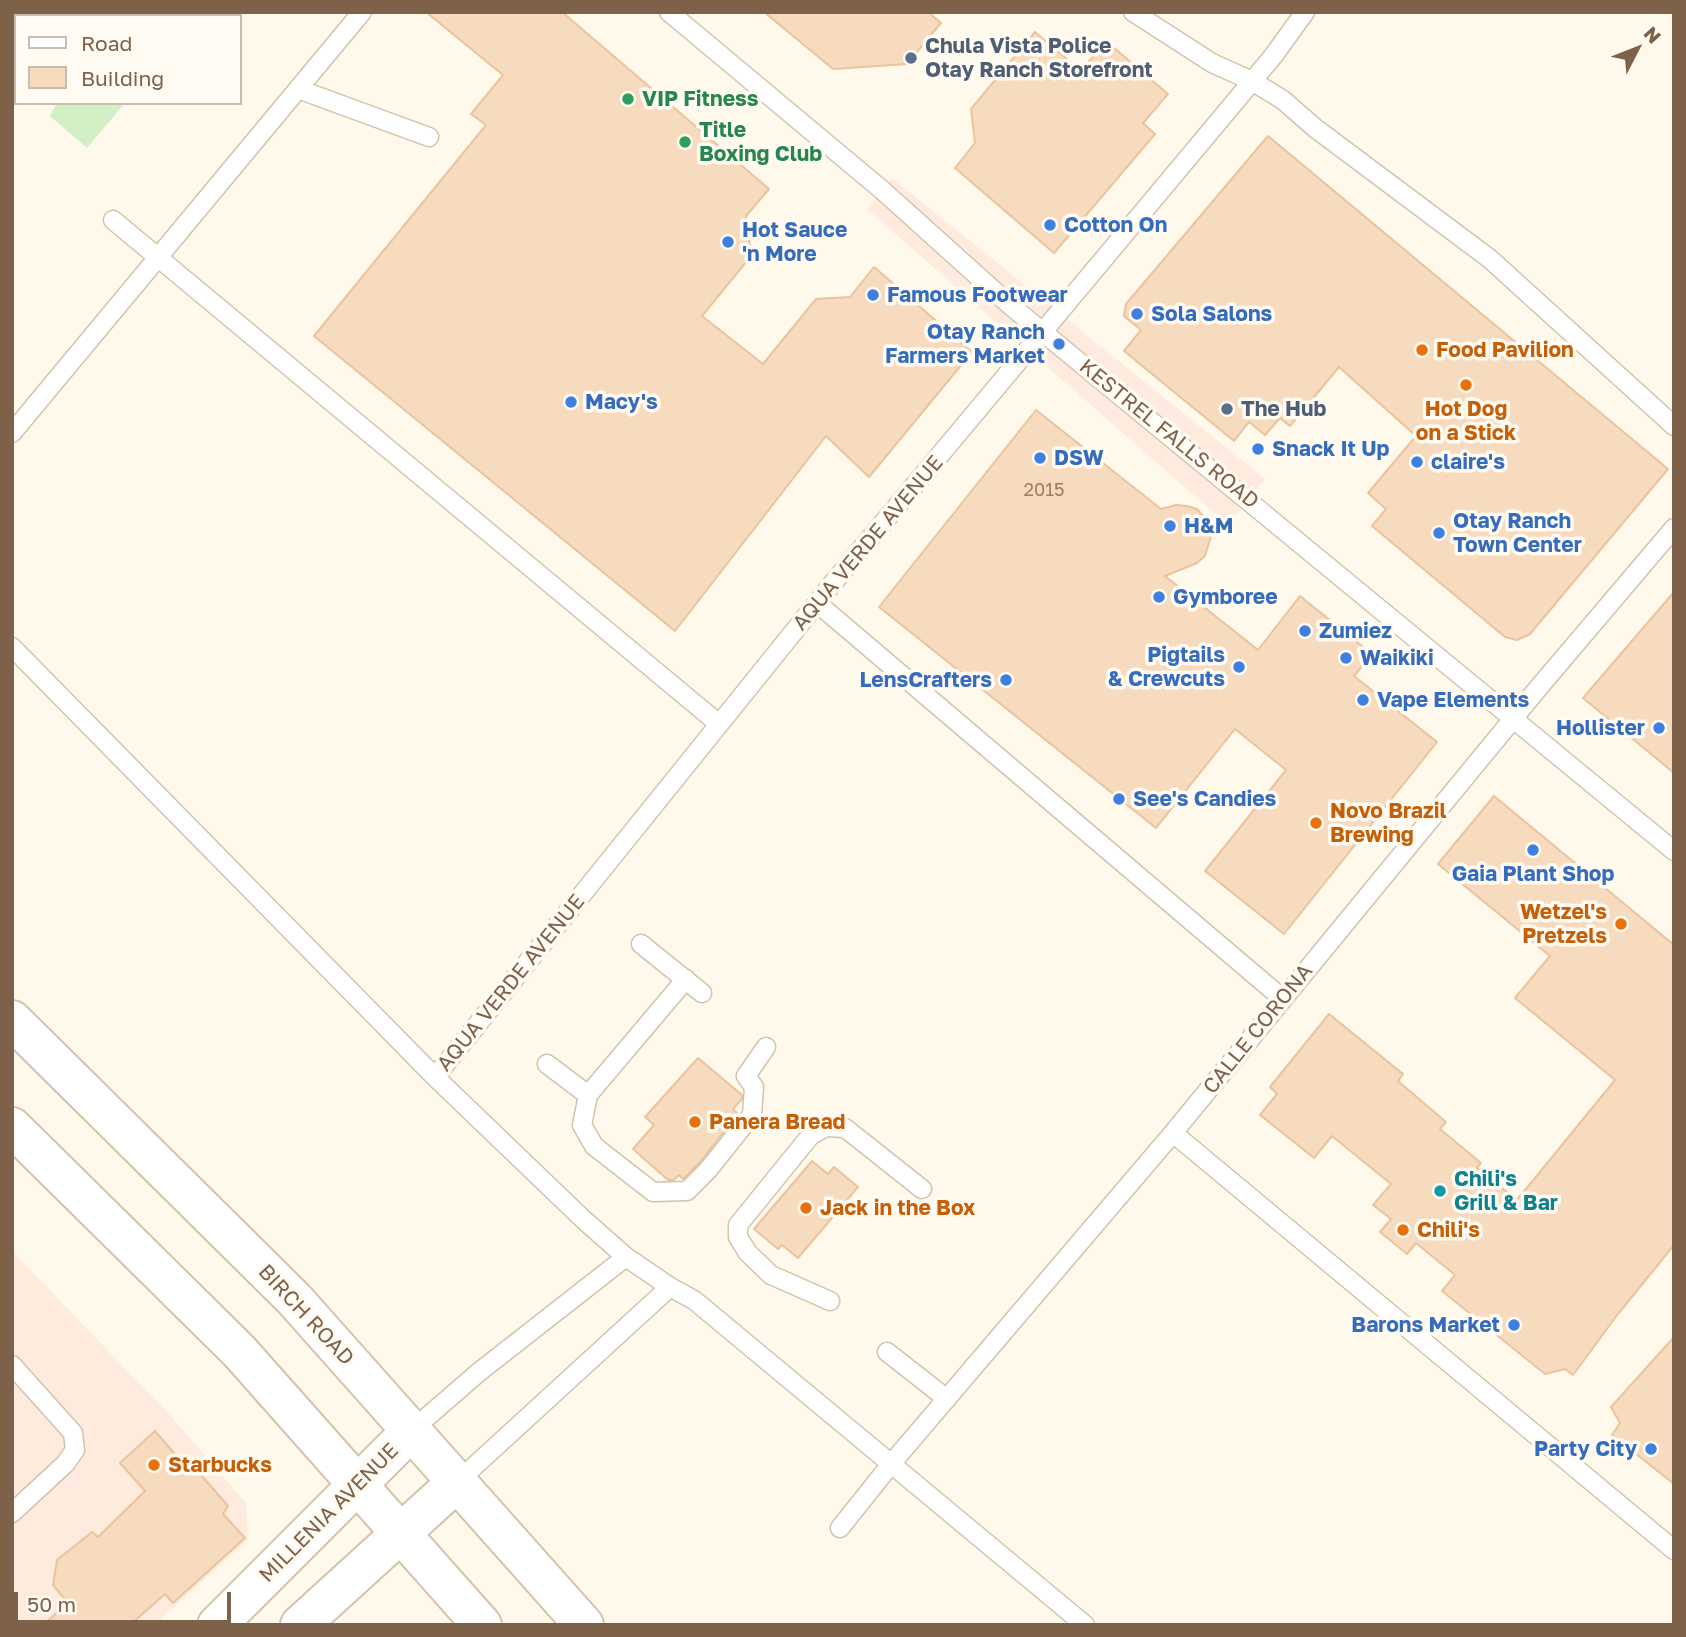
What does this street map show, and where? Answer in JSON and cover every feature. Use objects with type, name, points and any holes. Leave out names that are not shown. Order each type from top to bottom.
[{"type":"main road","name":"BIRCH ROAD","points":[[12,1020],[294,1299],[584,1625]]},
{"type":"main road","points":[[12,1127],[239,1351],[482,1625]]},
{"type":"main road","name":"MILLENIA AVENUE","points":[[217,1625],[411,1430]]},
{"type":"main road","points":[[300,1625],[457,1482]]},
{"type":"lane","points":[[12,433],[362,12]]},
{"type":"lane","name":"KESTREL FALLS ROAD","points":[[668,12],[882,190],[1011,306],[1674,851]]},
{"type":"lane","points":[[1133,12],[1212,63],[1252,81],[1283,100],[1315,128],[1490,259],[1674,426]]},
{"type":"lane","name":"AQUA VERDE AVENUE","points":[[435,1077],[817,603],[1252,81],[1305,12]]},
{"type":"lane","points":[[298,89],[429,137]]},
{"type":"lane","points":[[113,220],[719,724]]},
{"type":"lane","name":"CALLE CORONA","points":[[840,1528],[891,1464],[1173,1133],[1513,719],[1674,528]]},
{"type":"lane","points":[[817,603],[1283,999]]},
{"type":"lane","points":[[12,647],[435,1077],[584,1220],[626,1257],[694,1300],[1085,1625]]},
{"type":"lane","points":[[641,944],[702,993]]},
{"type":"lane","points":[[686,979],[588,1096],[582,1125],[594,1146],[653,1192],[687,1191],[708,1170],[752,1115],[754,1087],[746,1076],[766,1047]]},
{"type":"lane","points":[[547,1064],[588,1096]]},
{"type":"lane","points":[[830,1301],[771,1275],[748,1254],[738,1237],[738,1225],[811,1135],[826,1128],[845,1128],[922,1189]]},
{"type":"lane","points":[[1173,1133],[1674,1550]]},
{"type":"lane","points":[[411,1430],[479,1372],[626,1257]]},
{"type":"lane","points":[[457,1482],[670,1287]]},
{"type":"lane","points":[[887,1352],[947,1399]]},
{"type":"lane","points":[[12,1365],[73,1433],[75,1450],[65,1464],[12,1513]]},
{"type":"shaded area","name":"Otay Ranch Farmers Market","points":[[892,178],[1265,479],[1228,525],[867,209]]},
{"type":"shaded area","points":[[12,1251],[169,1414],[246,1503],[248,1540],[154,1625],[12,1625]]},
{"type":"green space","points":[[109,12],[202,12],[200,14],[108,14]]},
{"type":"green space","points":[[56,105],[123,105],[87,148],[50,116]]},
{"type":"building","points":[[426,12],[562,12],[769,189],[746,216],[751,256],[702,316],[763,364],[816,299],[850,297],[874,267],[972,352],[869,477],[826,436],[675,631],[314,336],[486,125],[471,114],[503,75]]},
{"type":"building","points":[[764,12],[928,12],[941,23],[907,64],[833,69]]},
{"type":"building","points":[[1035,32],[1081,71],[1106,41],[1168,94],[1143,123],[1155,134],[1054,253],[955,168],[975,143],[971,109]]},
{"type":"building","points":[[1268,136],[1668,469],[1530,634],[1517,640],[1505,637],[1372,526],[1386,509],[1368,493],[1416,436],[1339,367],[1290,426],[1280,418],[1265,435],[1249,422],[1234,441],[1124,351],[1141,330],[1124,316],[1126,304]]},
{"type":"building","points":[[1036,410],[1161,509],[1176,505],[1187,506],[1197,509],[1204,517],[1210,526],[1211,536],[1205,556],[1197,563],[1165,576],[1258,650],[1300,596],[1372,654],[1354,676],[1437,742],[1284,934],[1205,871],[1286,770],[1235,729],[1156,828],[879,607]]},
{"type":"building","points":[[1674,592],[1674,773],[1583,698]]},
{"type":"building","points":[[1494,796],[1674,945],[1674,1245],[1573,1375],[1565,1369],[1545,1374],[1442,1291],[1455,1275],[1416,1243],[1407,1254],[1380,1232],[1391,1219],[1373,1205],[1391,1184],[1332,1136],[1314,1158],[1260,1115],[1277,1094],[1270,1087],[1329,1014],[1403,1074],[1398,1081],[1446,1122],[1440,1129],[1481,1163],[1477,1168],[1517,1200],[1615,1080],[1515,998],[1550,956],[1438,864]]},
{"type":"building","name":"Panera Bread","points":[[698,1058],[742,1095],[742,1099],[733,1109],[738,1114],[700,1162],[683,1179],[679,1175],[674,1180],[668,1180],[633,1149],[654,1125],[645,1117]]},
{"type":"building","name":"Jack in the Box","points":[[812,1161],[828,1174],[834,1167],[858,1187],[798,1258],[782,1245],[778,1249],[754,1229]]},
{"type":"building","points":[[1674,1337],[1674,1484],[1612,1435],[1620,1423],[1611,1407]]},
{"type":"building","points":[[155,1431],[181,1461],[187,1459],[228,1506],[223,1514],[245,1538],[173,1603],[165,1594],[130,1625],[43,1625],[68,1603],[53,1585],[57,1560],[92,1532],[98,1537],[145,1491],[120,1463]]},
{"type":"place","name":"Chula Vista Police Otay Ranch Storefront","points":[[911,58]]},
{"type":"place","name":"VIP Fitness","points":[[628,99]]},
{"type":"place","name":"Title Boxing Club","points":[[685,142]]},
{"type":"place","name":"Cotton On","points":[[1050,225]]},
{"type":"place","name":"Hot Sauce 'n More","points":[[728,242]]},
{"type":"place","name":"Famous Footwear","points":[[873,295]]},
{"type":"place","name":"Sola Salons","points":[[1137,314]]},
{"type":"place","name":"Otay Ranch Farmers Market","points":[[1059,344]]},
{"type":"place","name":"Food Pavilion","points":[[1422,350]]},
{"type":"place","name":"Hot Dog on a Stick","points":[[1466,385]]},
{"type":"place","name":"Macy's","points":[[571,402]]},
{"type":"place","name":"The Hub","points":[[1227,409]]},
{"type":"place","name":"Snack It Up","points":[[1258,449]]},
{"type":"place","name":"DSW","points":[[1040,458]]},
{"type":"place","name":"claire's","points":[[1417,462]]},
{"type":"place","name":"H&M","points":[[1170,526]]},
{"type":"place","name":"Otay Ranch Town Center","points":[[1439,533]]},
{"type":"place","name":"Gymboree","points":[[1159,597]]},
{"type":"place","name":"Zumiez","points":[[1305,631]]},
{"type":"place","name":"Waikiki","points":[[1346,658]]},
{"type":"place","name":"Pigtails & Crewcuts","points":[[1239,667]]},
{"type":"place","name":"LensCrafters","points":[[1006,680]]},
{"type":"place","name":"Vape Elements","points":[[1363,700]]},
{"type":"place","name":"Hollister","points":[[1659,728]]},
{"type":"place","name":"See's Candies","points":[[1119,799]]},
{"type":"place","name":"Novo Brazil Brewing","points":[[1316,823]]},
{"type":"place","name":"Gaia Plant Shop","points":[[1533,850]]},
{"type":"place","name":"Wetzel's Pretzels","points":[[1621,924]]},
{"type":"place","name":"Panera Bread","points":[[695,1122]]},
{"type":"place","name":"Chili's Grill & Bar","points":[[1440,1191]]},
{"type":"place","name":"Jack in the Box","points":[[806,1208]]},
{"type":"place","name":"Chili's","points":[[1403,1230]]},
{"type":"place","name":"Barons Market","points":[[1514,1325]]},
{"type":"place","name":"Party City","points":[[1651,1449]]},
{"type":"place","name":"Starbucks","points":[[154,1465]]}]
